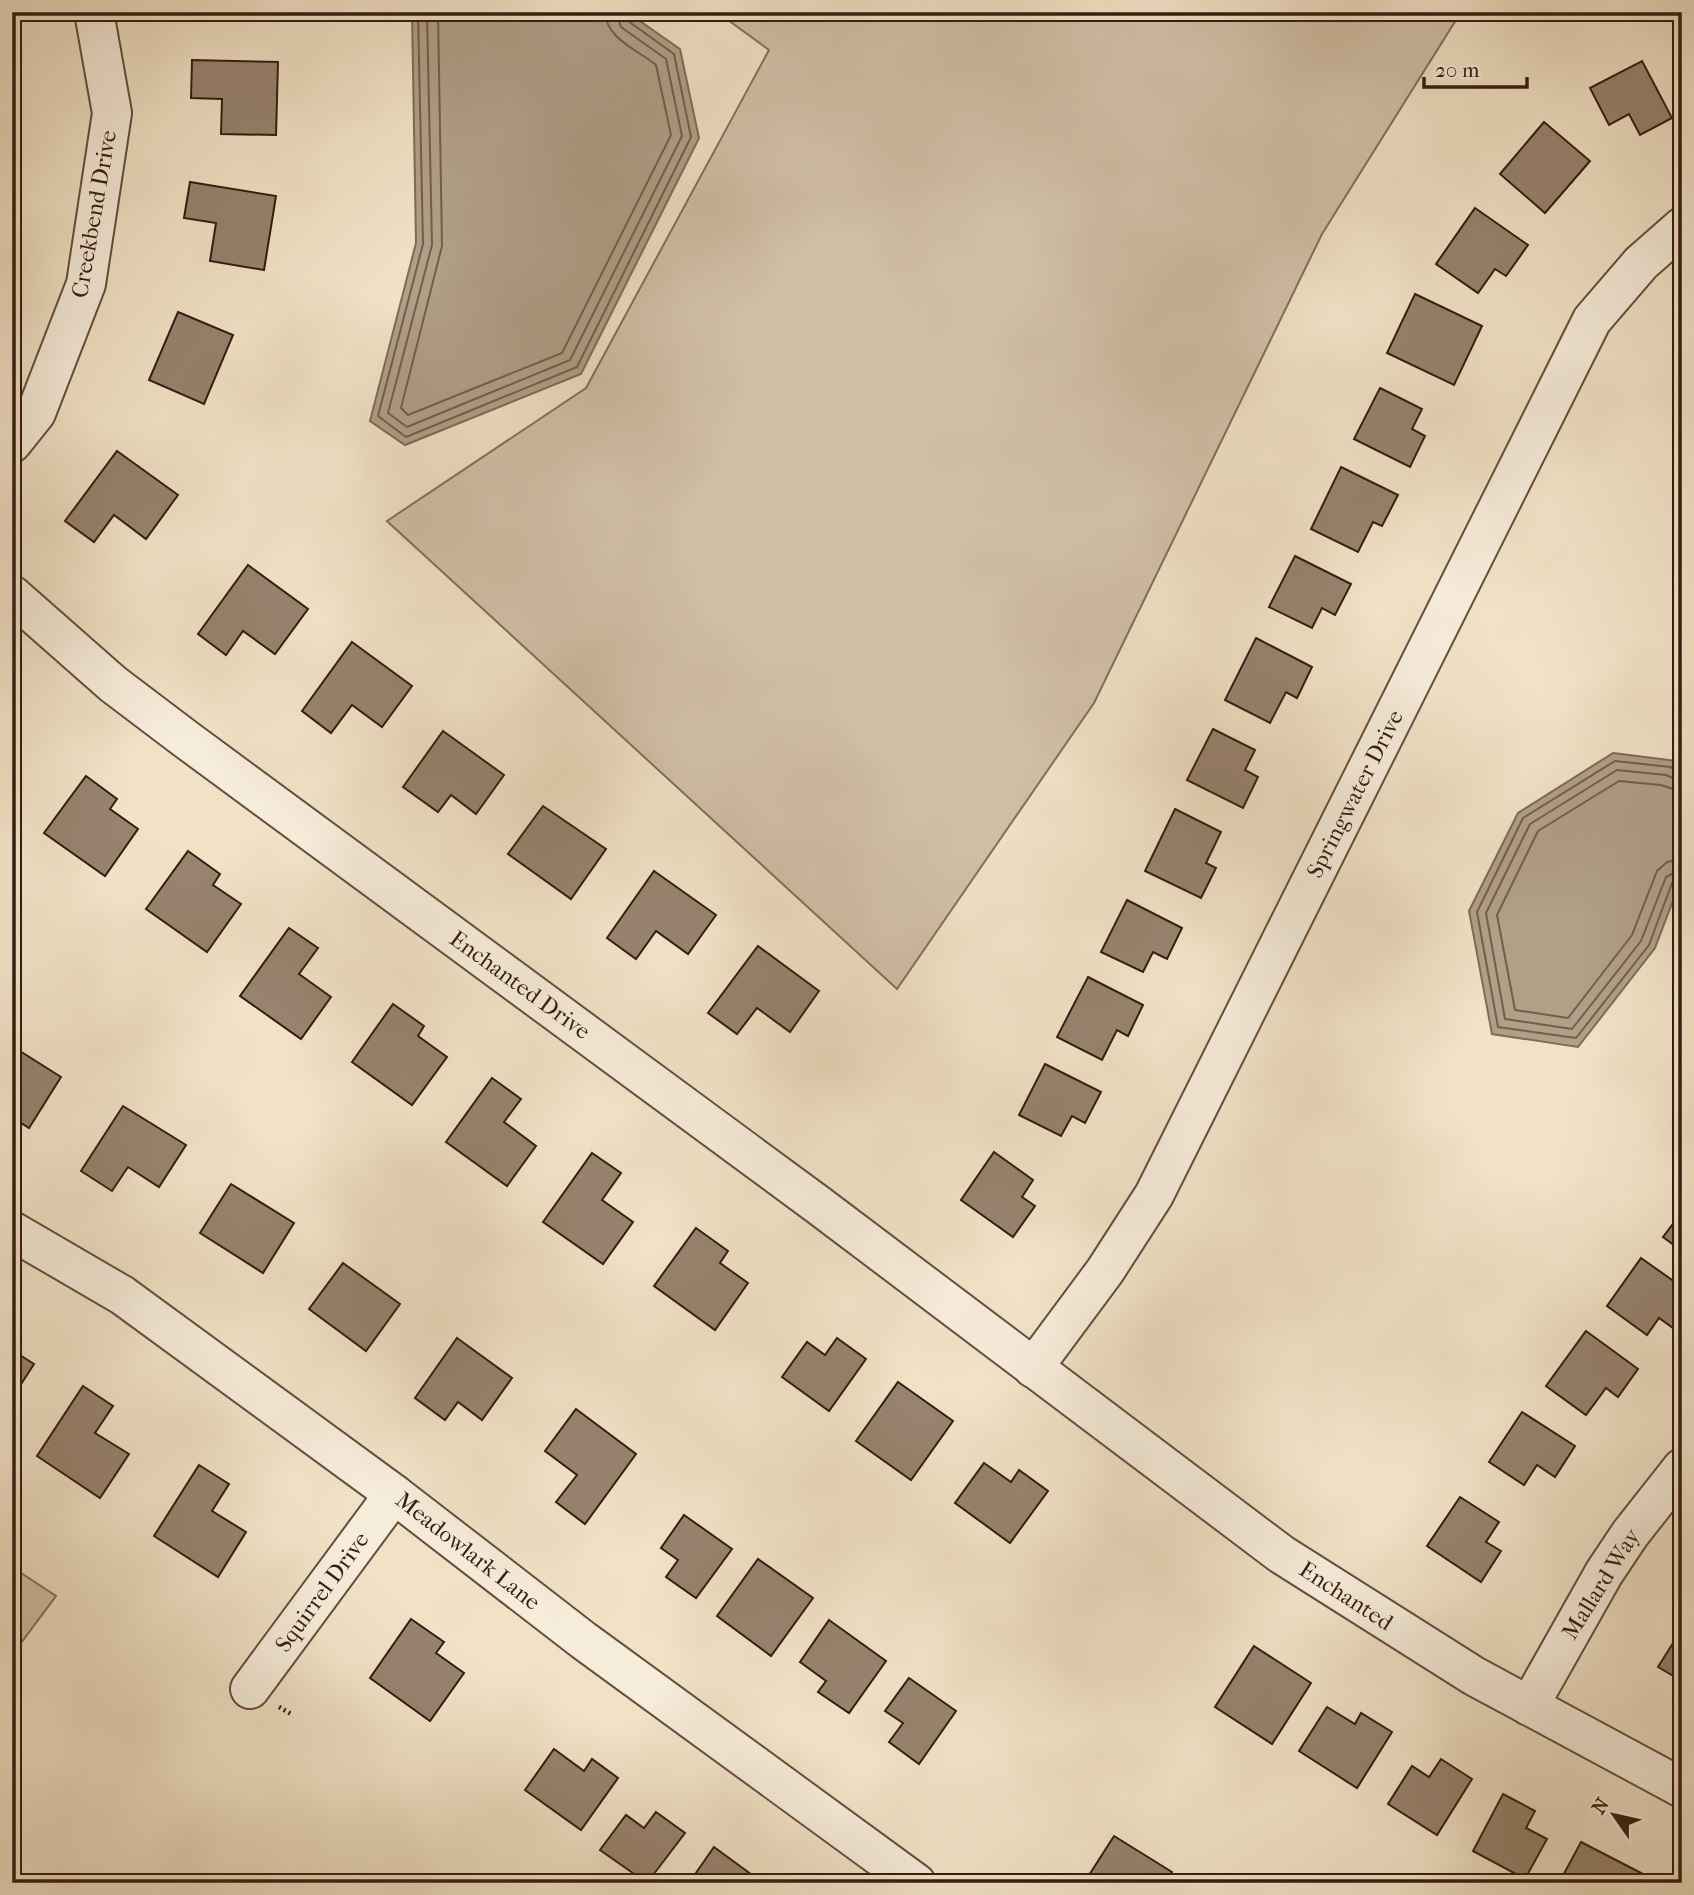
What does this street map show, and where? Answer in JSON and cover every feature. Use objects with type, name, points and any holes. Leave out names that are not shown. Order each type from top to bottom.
[{"type":"street","name":"Creekbend Drive","points":[[12,443],[36,413],[86,285],[112,113],[94,12]]},
{"type":"street","name":"Springwater Drive","points":[[1033,1368],[1105,1271],[1154,1195],[1592,320],[1624,282],[1682,226]]},
{"type":"street","name":"Enchanted Drive","points":[[12,596],[113,684],[187,740],[817,1204],[1033,1368]]},
{"type":"street","name":"Meadowlark Lane","points":[[12,1231],[122,1295],[394,1494],[583,1640],[916,1883]]},
{"type":"street","name":"Enchanted","points":[[1033,1368],[1281,1554],[1406,1636],[1682,1788]]},
{"type":"street","name":"Mallard Way","points":[[1530,1706],[1604,1573],[1630,1534],[1682,1468]]},
{"type":"street","name":"Squirrel Drive","points":[[250,1689],[394,1494]]},
{"type":"shaded area","points":[[717,12],[1461,12],[1322,234],[1094,703],[897,989],[387,521],[586,388],[769,50]]},
{"type":"shaded area","points":[[12,1567],[56,1596],[12,1655]]},
{"type":"water","points":[[412,12],[627,12],[680,49],[699,138],[581,374],[405,445],[370,421],[416,243]]},
{"type":"water","points":[[1613,753],[1676,761],[1682,771],[1682,877],[1655,948],[1578,1047],[1492,1034],[1469,911],[1518,813]]},
{"type":"building","points":[[192,60],[278,62],[276,135],[221,134],[222,99],[191,98]]},
{"type":"building","points":[[1642,61],[1672,118],[1640,135],[1629,114],[1609,125],[1590,88]]},
{"type":"building","points":[[1544,122],[1590,161],[1545,213],[1500,174]]},
{"type":"building","points":[[190,182],[276,196],[264,270],[210,261],[216,223],[184,218]]},
{"type":"building","points":[[1475,208],[1528,245],[1506,276],[1495,269],[1478,293],[1436,264]]},
{"type":"building","points":[[1415,294],[1482,326],[1454,385],[1387,353]]},
{"type":"building","points":[[178,312],[233,335],[204,404],[149,380]]},
{"type":"building","points":[[1380,388],[1422,409],[1412,429],[1425,436],[1410,467],[1354,439]]},
{"type":"building","points":[[117,451],[178,495],[146,539],[114,515],[94,542],[65,521]]},
{"type":"building","points":[[1341,467],[1398,495],[1382,526],[1373,522],[1358,552],[1311,529]]},
{"type":"building","points":[[1295,556],[1351,584],[1335,615],[1322,608],[1312,628],[1269,607]]},
{"type":"building","points":[[248,565],[308,609],[275,654],[243,631],[226,655],[198,634]]},
{"type":"building","points":[[1256,638],[1312,667],[1297,698],[1286,692],[1270,723],[1225,700]]},
{"type":"building","points":[[352,642],[412,686],[382,727],[352,705],[331,733],[302,711]]},
{"type":"building","points":[[1213,729],[1255,750],[1245,770],[1258,777],[1243,808],[1187,780]]},
{"type":"building","points":[[443,731],[504,775],[476,814],[451,795],[438,812],[403,787]]},
{"type":"building","points":[[86,776],[117,799],[110,809],[138,829],[105,876],[44,833]]},
{"type":"building","points":[[543,806],[606,849],[571,899],[508,854]]},
{"type":"building","points":[[1175,809],[1221,832],[1206,863],[1216,868],[1201,898],[1145,871]]},
{"type":"building","points":[[188,851],[220,874],[213,885],[241,904],[207,952],[146,909]]},
{"type":"building","points":[[654,871],[716,915],[688,954],[656,931],[636,959],[607,938]]},
{"type":"building","points":[[1127,900],[1182,928],[1167,959],[1153,952],[1143,972],[1101,952]]},
{"type":"building","points":[[289,928],[318,948],[299,974],[331,997],[301,1039],[240,996]]},
{"type":"building","points":[[758,946],[819,991],[790,1032],[757,1008],[737,1034],[708,1013]]},
{"type":"building","points":[[1088,977],[1143,1005],[1128,1036],[1117,1030],[1102,1060],[1057,1037]]},
{"type":"building","points":[[393,1004],[424,1026],[418,1036],[447,1057],[412,1105],[352,1062]]},
{"type":"building","points":[[12,1046],[61,1077],[29,1128],[12,1117]]},
{"type":"building","points":[[1045,1064],[1101,1092],[1085,1123],[1072,1116],[1061,1136],[1019,1115]]},
{"type":"building","points":[[492,1078],[521,1099],[504,1122],[536,1146],[507,1186],[446,1142]]},
{"type":"building","points":[[123,1106],[186,1145],[159,1187],[128,1167],[112,1191],[81,1171]]},
{"type":"building","points":[[994,1152],[1033,1180],[1022,1197],[1035,1206],[1013,1237],[961,1200]]},
{"type":"building","points":[[592,1153],[621,1173],[602,1200],[633,1222],[603,1264],[543,1222]]},
{"type":"building","points":[[231,1184],[294,1223],[263,1273],[200,1233]]},
{"type":"building","points":[[1682,1212],[1682,1251],[1663,1237]]},
{"type":"building","points":[[696,1228],[728,1251],[720,1263],[748,1283],[715,1330],[654,1286]]},
{"type":"building","points":[[1641,1258],[1682,1287],[1682,1316],[1673,1328],[1659,1318],[1647,1335],[1607,1306]]},
{"type":"building","points":[[343,1263],[400,1304],[366,1351],[309,1309]]},
{"type":"building","points":[[1586,1331],[1638,1369],[1618,1397],[1606,1388],[1586,1415],[1546,1386]]},
{"type":"building","points":[[457,1338],[512,1378],[482,1420],[458,1402],[445,1420],[415,1398]]},
{"type":"building","points":[[837,1338],[866,1359],[829,1411],[782,1377],[807,1342],[825,1355]]},
{"type":"building","points":[[12,1350],[34,1364],[12,1398]]},
{"type":"building","points":[[898,1382],[953,1421],[911,1480],[856,1441]]},
{"type":"building","points":[[83,1386],[113,1406],[95,1433],[129,1454],[100,1498],[37,1456]]},
{"type":"building","points":[[576,1409],[636,1454],[585,1524],[556,1502],[577,1475],[545,1451]]},
{"type":"building","points":[[1522,1412],[1575,1446],[1555,1477],[1537,1465],[1524,1485],[1489,1462]]},
{"type":"building","points":[[984,1463],[1011,1482],[1019,1470],[1048,1491],[1010,1543],[955,1503]]},
{"type":"building","points":[[199,1465],[229,1484],[212,1511],[246,1532],[218,1577],[154,1536]]},
{"type":"building","points":[[1460,1497],[1499,1522],[1486,1542],[1501,1551],[1481,1582],[1427,1546]]},
{"type":"building","points":[[684,1515],[732,1549],[696,1598],[666,1577],[678,1560],[661,1548]]},
{"type":"building","points":[[758,1559],[813,1598],[771,1656],[717,1616]]},
{"type":"building","points":[[411,1619],[444,1642],[436,1653],[464,1673],[430,1721],[370,1678]]},
{"type":"building","points":[[829,1620],[886,1661],[849,1713],[818,1692],[826,1681],[800,1662]]},
{"type":"building","points":[[1682,1629],[1682,1681],[1658,1667]]},
{"type":"building","points":[[1254,1646],[1311,1683],[1272,1744],[1215,1707]]},
{"type":"building","points":[[909,1678],[956,1711],[919,1764],[889,1742],[903,1723],[885,1711]]},
{"type":"building","points":[[1327,1707],[1355,1724],[1361,1713],[1392,1732],[1357,1788],[1299,1751]]},
{"type":"building","points":[[554,1749],[584,1771],[592,1759],[618,1778],[581,1830],[525,1790]]},
{"type":"building","points":[[1441,1759],[1472,1779],[1437,1835],[1388,1804],[1412,1766],[1429,1777]]},
{"type":"building","points":[[1503,1794],[1535,1811],[1526,1828],[1547,1839],[1525,1879],[1473,1851]]},
{"type":"building","points":[[656,1812],[685,1833],[647,1883],[600,1850],[626,1815],[644,1828]]},
{"type":"building","points":[[1114,1836],[1172,1872],[1166,1883],[1084,1883]]},
{"type":"building","points":[[1581,1842],[1643,1874],[1638,1883],[1559,1883]]},
{"type":"building","points":[[714,1847],[763,1883],[689,1883]]}]
